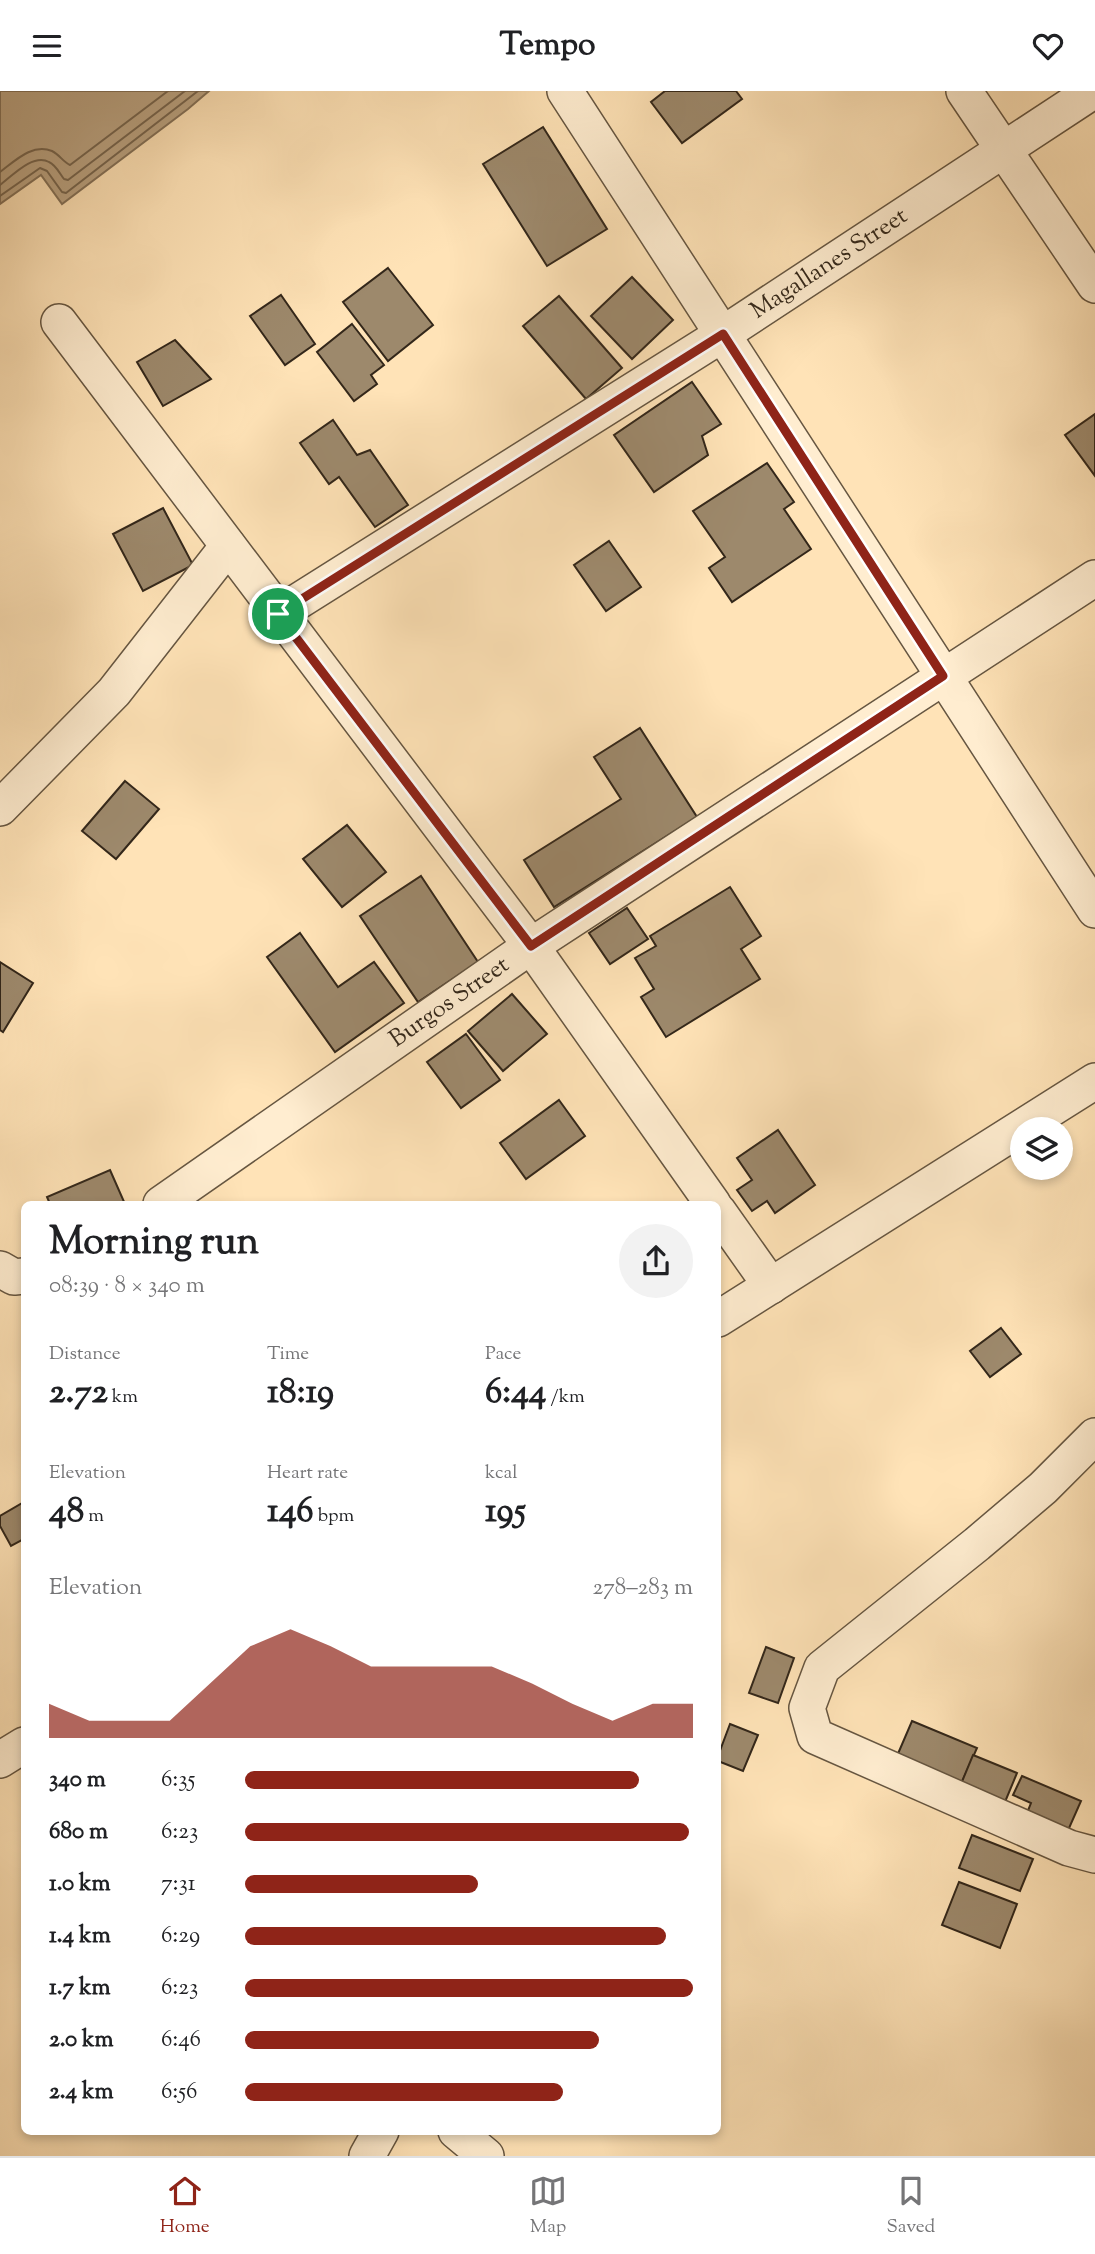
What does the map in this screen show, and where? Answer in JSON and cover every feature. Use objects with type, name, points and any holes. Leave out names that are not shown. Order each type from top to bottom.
[{"type":"street","points":[[565,91],[1095,910]]},
{"type":"street","points":[[964,91],[1095,285]]},
{"type":"street","name":"Magallanes Street","points":[[278,614],[723,334],[1093,91]]},
{"type":"street","points":[[59,322],[531,946],[711,1201]]},
{"type":"street","points":[[0,808],[114,692],[228,546]]},
{"type":"street","name":"Burgos Street","points":[[165,1201],[531,946],[1095,578]]},
{"type":"street","points":[[721,1317],[1095,1081]]},
{"type":"street","points":[[721,1214],[771,1286]]},
{"type":"street","points":[[0,1269],[14,1277],[21,1276]]},
{"type":"street","points":[[1095,1436],[1043,1488],[977,1545],[822,1668],[807,1708],[815,1736],[1069,1848],[1095,1856]]},
{"type":"street","points":[[0,1760],[21,1747]]},
{"type":"street","points":[[366,2156],[379,2135]]},
{"type":"street","points":[[461,2135],[486,2156]]},
{"type":"water","points":[[0,91],[209,91],[62,204],[41,175],[0,204]]},
{"type":"building","points":[[665,91],[736,91],[742,99],[682,143],[651,102]]},
{"type":"building","points":[[543,127],[607,229],[547,266],[483,164]]},
{"type":"building","points":[[388,268],[433,325],[388,361],[343,302]]},
{"type":"building","points":[[632,277],[673,320],[632,359],[591,316]]},
{"type":"building","points":[[281,295],[315,344],[285,365],[250,316]]},
{"type":"building","points":[[559,296],[622,368],[586,399],[523,326]]},
{"type":"building","points":[[352,324],[384,365],[371,375],[377,384],[354,401],[317,352]]},
{"type":"building","points":[[175,340],[211,379],[163,406],[137,362]]},
{"type":"building","points":[[692,382],[721,424],[702,436],[708,455],[654,492],[614,435]]},
{"type":"building","points":[[1095,414],[1095,476],[1065,435]]},
{"type":"building","points":[[333,420],[357,455],[370,450],[408,505],[375,527],[339,477],[329,484],[300,443]]},
{"type":"building","points":[[767,463],[794,502],[784,509],[811,549],[732,602],[709,568],[725,557],[693,511]]},
{"type":"building","points":[[163,508],[193,565],[143,591],[113,534]]},
{"type":"building","points":[[609,541],[641,587],[606,611],[574,565]]},
{"type":"building","points":[[640,728],[697,817],[554,907],[524,860],[621,799],[594,757]]},
{"type":"building","points":[[125,781],[159,809],[116,859],[82,831]]},
{"type":"building","points":[[347,825],[386,872],[342,907],[303,859]]},
{"type":"building","points":[[421,876],[478,962],[418,1002],[360,916]]},
{"type":"building","points":[[730,887],[761,936],[741,949],[760,979],[666,1037],[641,997],[654,989],[635,958],[656,946],[650,936]]},
{"type":"building","points":[[627,908],[648,939],[610,964],[589,933]]},
{"type":"building","points":[[300,933],[338,987],[374,962],[404,1003],[335,1052],[267,957]]},
{"type":"building","points":[[0,962],[33,983],[3,1032],[0,1030]]},
{"type":"building","points":[[512,994],[547,1034],[503,1071],[468,1031]]},
{"type":"building","points":[[466,1034],[500,1080],[461,1108],[427,1062]]},
{"type":"building","points":[[559,1100],[585,1136],[526,1179],[500,1143]]},
{"type":"building","points":[[778,1130],[815,1185],[775,1213],[767,1201],[752,1211],[737,1190],[752,1180],[737,1158]]},
{"type":"building","points":[[110,1170],[124,1201],[49,1201],[47,1197]]},
{"type":"building","points":[[1001,1328],[1021,1354],[990,1377],[970,1351]]},
{"type":"building","points":[[21,1504],[21,1541],[11,1546],[0,1526],[0,1516]]},
{"type":"building","points":[[766,1647],[794,1658],[778,1703],[749,1693]]},
{"type":"building","points":[[912,1721],[977,1748],[961,1784],[894,1763]]},
{"type":"building","points":[[730,1724],[758,1735],[743,1771],[721,1762],[721,1748]]},
{"type":"building","points":[[973,1755],[1017,1773],[1005,1802],[961,1784]]},
{"type":"building","points":[[1022,1776],[1081,1801],[1066,1835],[1025,1818],[1031,1803],[1013,1795]]},
{"type":"building","points":[[972,1835],[1033,1859],[1020,1891],[959,1868]]},
{"type":"building","points":[[959,1882],[1017,1904],[1000,1948],[942,1925]]},
{"type":"route","points":[[723,334],[943,676],[531,946],[278,614],[723,334]]}]
